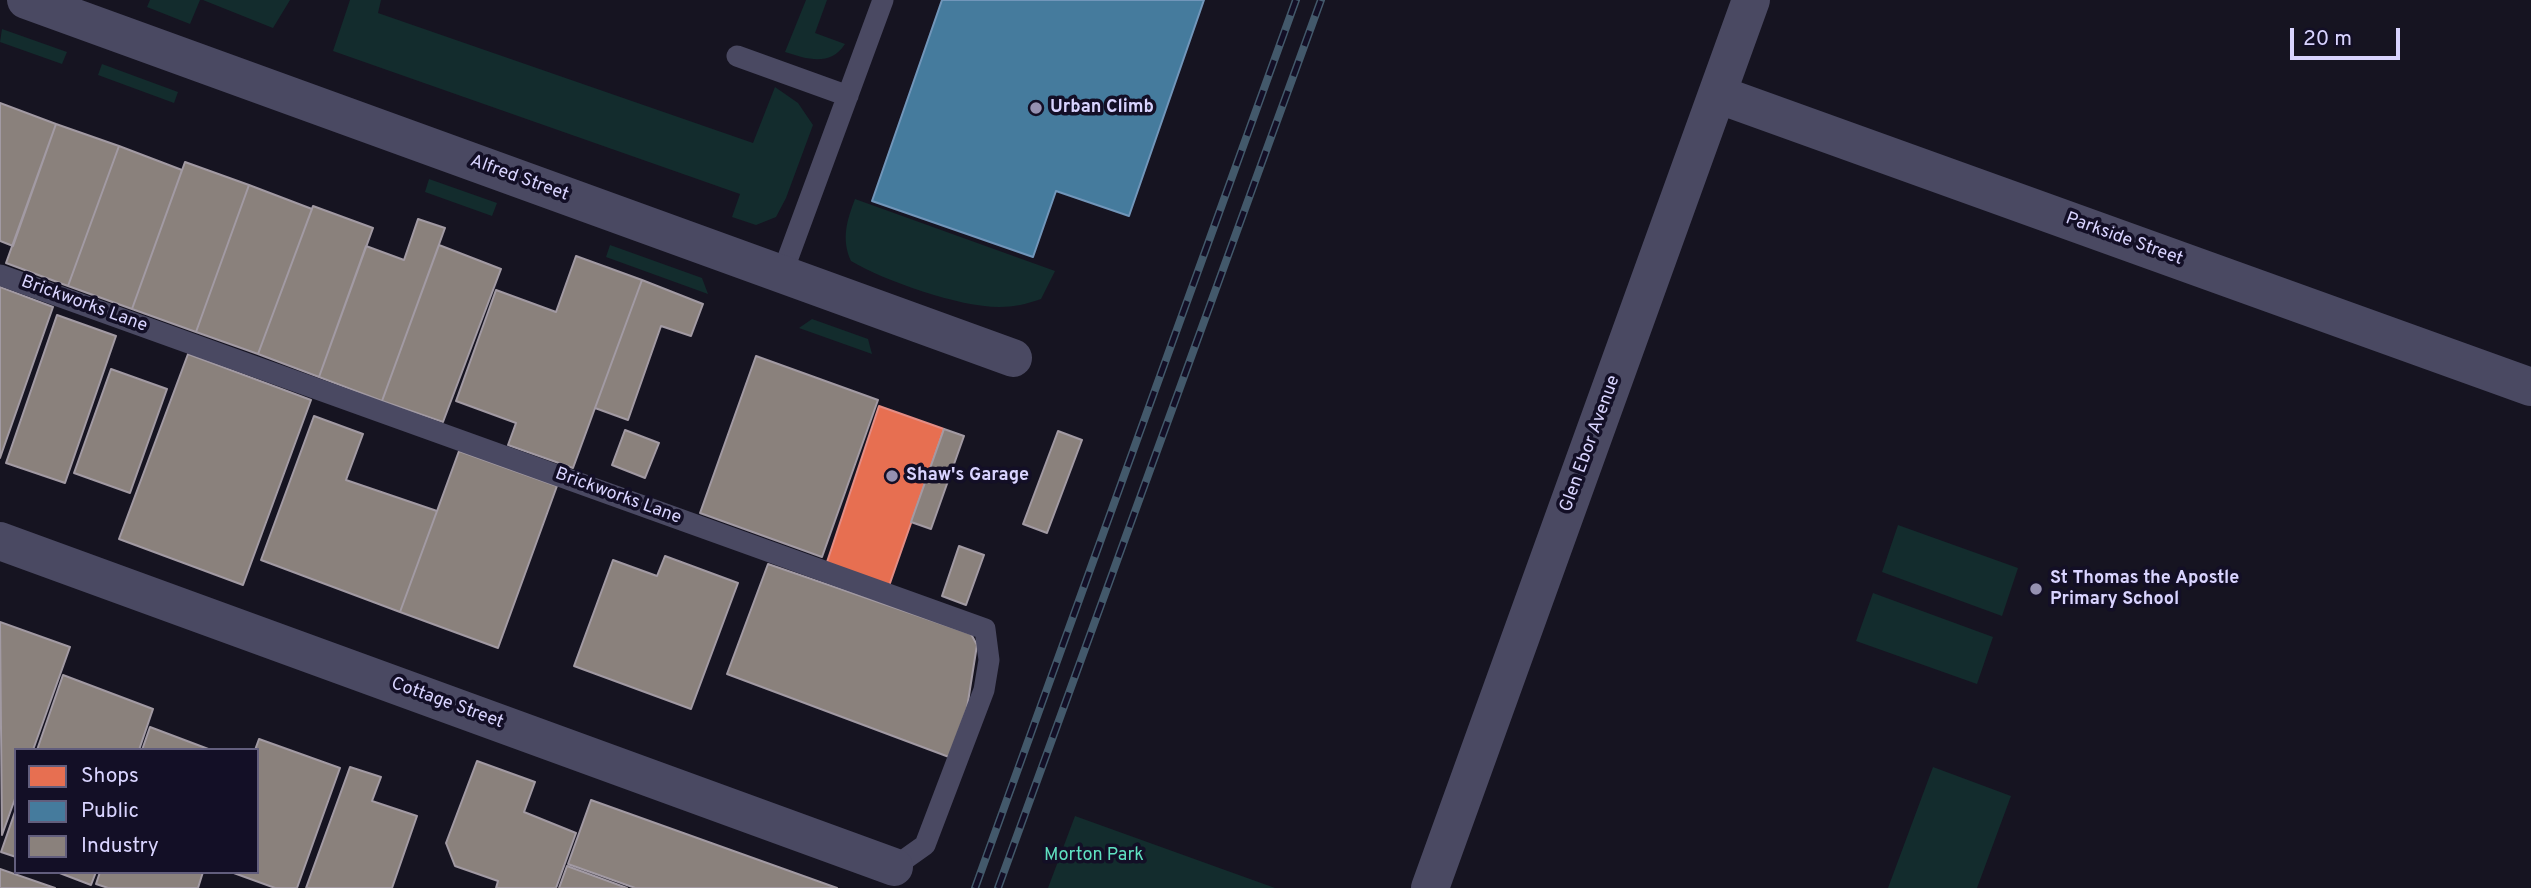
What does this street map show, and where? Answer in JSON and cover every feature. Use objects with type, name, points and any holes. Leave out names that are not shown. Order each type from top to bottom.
[{"type":"street","name":"Alfred Street","points":[[26,0],[1013,358]]},
{"type":"street","name":"Glen Ebor Avenue","points":[[1430,888],[1751,0]]},
{"type":"street","name":"Parkside Street","points":[[1717,94],[2531,387]]},
{"type":"street","name":"Cottage Street","points":[[0,541],[894,867]]},
{"type":"lane","points":[[782,274],[883,0]]},
{"type":"lane","points":[[737,56],[848,96]]},
{"type":"lane","name":"Brickworks Lane","points":[[0,275],[985,629],[989,660],[984,690],[925,845],[894,867]]},
{"type":"green space","points":[[150,0],[200,0],[190,24],[147,7]]},
{"type":"green space","points":[[203,0],[290,0],[273,28]]},
{"type":"green space","points":[[350,0],[381,0],[378,13],[753,143],[775,87],[798,103],[813,125],[786,198],[776,217],[756,225],[732,217],[740,194],[333,51]]},
{"type":"green space","points":[[806,0],[827,0],[815,33],[845,44],[832,56],[810,59],[785,52]]},
{"type":"green space","points":[[2,29],[67,52],[62,64],[0,42]]},
{"type":"green space","points":[[102,64],[178,92],[174,103],[98,75]]},
{"type":"green space","points":[[429,179],[497,203],[492,216],[425,192]]},
{"type":"green space","points":[[855,199],[1055,271],[1041,299],[1026,304],[999,307],[964,303],[902,284],[851,261],[846,245],[846,230]]},
{"type":"green space","points":[[610,245],[702,278],[708,294],[606,257]]},
{"type":"green space","points":[[812,319],[868,339],[872,354],[799,328]]},
{"type":"green space","points":[[1898,525],[2018,568],[2002,616],[1882,572]]},
{"type":"green space","points":[[1873,593],[1993,637],[1977,684],[1856,641]]},
{"type":"green space","points":[[1933,767],[2011,796],[1977,888],[1888,888]]},
{"type":"green space","name":"Morton Park","points":[[1075,816],[1275,888],[1048,888]]},
{"type":"building: Shops","name":"Shaw's Garage","points":[[879,406],[944,429],[889,586],[826,565]]},
{"type":"building: Public","name":"Urban Climb","points":[[942,0],[1204,0],[1129,216],[1056,191],[1033,257],[872,201]]},
{"type":"building: Industry","points":[[0,103],[56,124],[13,246],[0,241]]},
{"type":"building: Industry","points":[[56,124],[119,146],[68,286],[6,263]]},
{"type":"building: Industry","points":[[119,146],[182,170],[132,309],[68,286]]},
{"type":"building: Industry","points":[[185,162],[249,185],[196,332],[132,309]]},
{"type":"building: Industry","points":[[249,185],[312,209],[258,354],[196,332]]},
{"type":"building: Industry","points":[[313,206],[373,228],[319,377],[258,354]]},
{"type":"building: Industry","points":[[418,219],[445,228],[382,401],[319,377],[366,246],[404,260]]},
{"type":"building: Industry","points":[[439,245],[501,269],[443,422],[382,401]]},
{"type":"building: Industry","points":[[576,256],[642,280],[573,468],[508,445],[516,423],[456,401],[496,290],[556,312]]},
{"type":"building: Industry","points":[[642,280],[703,304],[691,336],[661,326],[628,420],[595,408]]},
{"type":"building: Industry","points":[[0,287],[53,307],[0,458]]},
{"type":"building: Industry","points":[[57,315],[116,336],[65,483],[6,463]]},
{"type":"building: Industry","points":[[188,354],[311,400],[243,585],[119,539]]},
{"type":"building: Industry","points":[[756,356],[878,400],[822,557],[700,513]]},
{"type":"building: Industry","points":[[111,369],[167,389],[130,493],[74,473]]},
{"type":"building: Industry","points":[[314,416],[363,434],[346,480],[437,511],[400,612],[261,560]]},
{"type":"building: Industry","points":[[944,429],[964,436],[931,529],[911,522]]},
{"type":"building: Industry","points":[[625,430],[659,443],[645,478],[612,465]]},
{"type":"building: Industry","points":[[1058,431],[1082,440],[1047,533],[1023,524]]},
{"type":"building: Industry","points":[[459,451],[557,486],[498,648],[400,612]]},
{"type":"building: Industry","points":[[959,546],[984,555],[966,605],[942,596]]},
{"type":"building: Industry","points":[[665,556],[738,583],[691,709],[574,666],[613,560],[657,576]]},
{"type":"building: Industry","points":[[768,564],[971,634],[977,645],[967,708],[949,757],[727,674]]},
{"type":"building: Industry","points":[[0,622],[70,647],[34,748],[14,748],[14,802],[2,835]]},
{"type":"building: Industry","points":[[63,675],[153,709],[140,748],[38,748]]},
{"type":"building: Industry","points":[[150,727],[206,748],[143,748]]},
{"type":"building: Industry","points":[[259,739],[340,768],[297,888],[275,888],[236,874],[259,874],[259,748],[256,748]]},
{"type":"building: Industry","points":[[477,761],[535,782],[524,812],[576,833],[556,888],[496,888],[498,881],[455,866],[446,843]]},
{"type":"building: Industry","points":[[350,767],[381,777],[372,801],[417,816],[392,888],[306,888]]},
{"type":"building: Industry","points":[[591,800],[837,888],[635,888],[568,864]]},
{"type":"building: Industry","points":[[14,815],[14,856],[1,852]]},
{"type":"building: Industry","points":[[567,866],[627,888],[559,888]]},
{"type":"building: Industry","points":[[0,869],[55,888],[0,888]]},
{"type":"building: Industry","points":[[62,874],[95,874],[91,885]]},
{"type":"building: Industry","points":[[99,874],[202,874],[198,888],[108,888],[96,884]]},
{"type":"railway","points":[[975,888],[1296,0]]},
{"type":"railway","points":[[998,888],[1321,0]]},
{"type":"place","name":"Urban Climb","points":[[1036,108]]},
{"type":"place","name":"Shaw's Garage","points":[[892,476]]},
{"type":"place","name":"St Thomas the Apostle Primary School","points":[[2036,589]]}]
